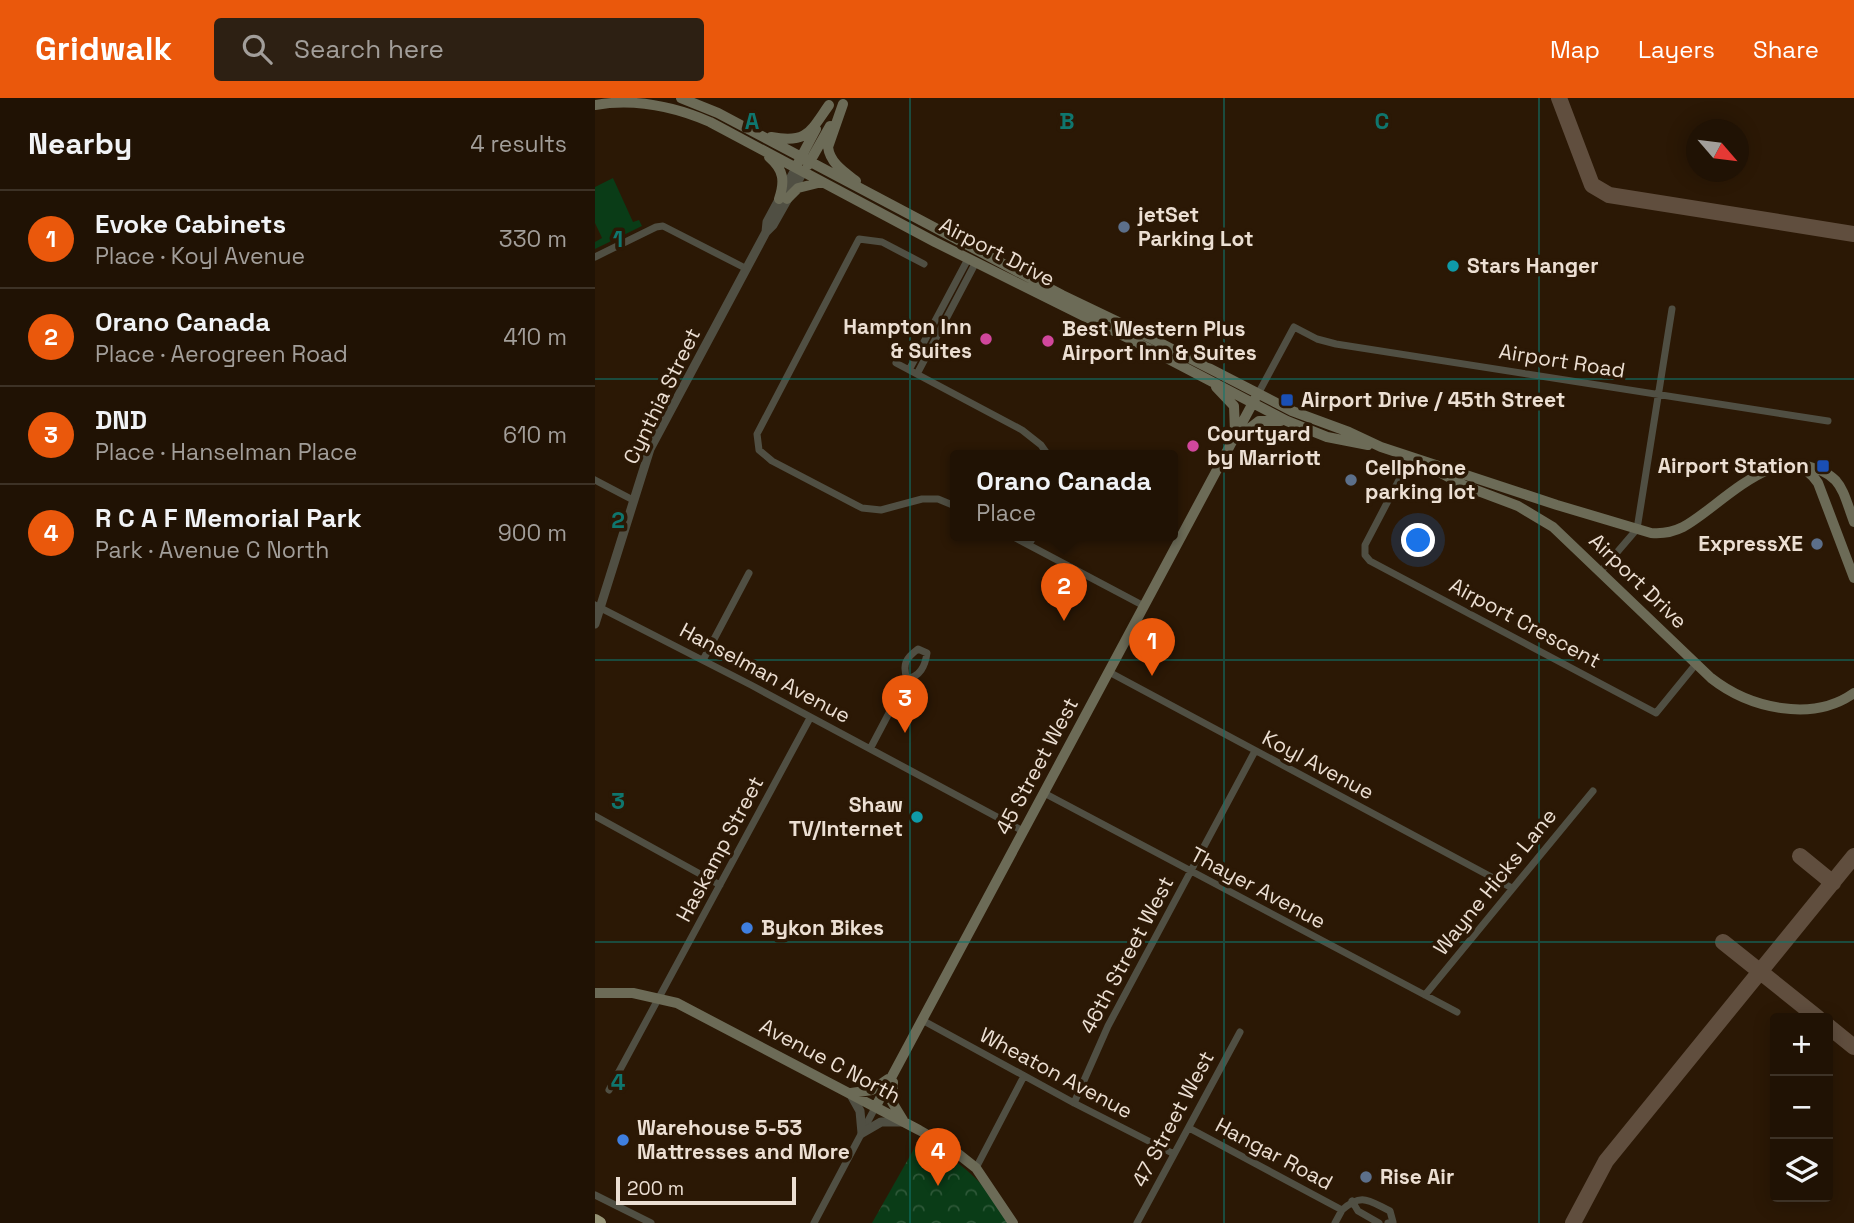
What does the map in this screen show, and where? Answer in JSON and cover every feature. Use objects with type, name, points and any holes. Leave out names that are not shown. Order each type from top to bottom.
[{"type":"highway","points":[[595,1220],[600,1223]]},
{"type":"main road","name":"Airport Drive","points":[[681,98],[718,113],[806,159],[1256,399],[1287,421],[1328,437],[1381,447]]},
{"type":"main road","points":[[760,135],[797,140],[810,130],[831,101]]},
{"type":"main road","points":[[806,159],[831,101]]},
{"type":"main road","points":[[800,170],[844,101]]},
{"type":"main road","points":[[844,101],[828,147],[829,153],[836,165],[879,199]]},
{"type":"main road","name":"Airport Drive","points":[[595,105],[629,102],[668,107],[710,122],[823,183],[1208,380],[1414,458],[1657,534],[1675,531],[1694,520],[1754,477],[1771,469],[1802,464],[1832,475],[1841,488],[1854,522]]},
{"type":"main road","points":[[755,146],[781,170],[783,199]]},
{"type":"main road","points":[[783,199],[798,188],[823,183]]},
{"type":"main road","points":[[1208,380],[1234,406],[1236,415],[1233,441]]},
{"type":"main road","name":"45 Street West","points":[[876,1107],[1256,399]]},
{"type":"main road","points":[[1233,441],[1259,421],[1287,421]]},
{"type":"main road","name":"Airport Drive","points":[[1414,458],[1465,486],[1532,512],[1553,527],[1723,687],[1758,703],[1789,709],[1835,704],[1854,695]]},
{"type":"main road","points":[[1789,466],[1804,469],[1818,483],[1854,578]]},
{"type":"main road","name":"Avenue C North","points":[[595,993],[633,993],[660,997],[696,1011],[905,1122],[952,1149],[976,1168],[1013,1223]]},
{"type":"main road","points":[[850,1093],[878,1088],[894,1075]]},
{"type":"main road","points":[[894,1075],[892,1102],[905,1122]]},
{"type":"street","name":"Cynthia Street","points":[[595,624],[598,607],[650,449],[747,269],[766,232],[767,222],[800,170]]},
{"type":"street","points":[[595,257],[663,226],[747,269]]},
{"type":"street","points":[[924,264],[882,242],[859,239],[757,434],[759,450],[772,461],[862,508],[881,510],[929,498],[950,504]]},
{"type":"street","points":[[913,372],[972,260]]},
{"type":"street","points":[[1601,572],[1637,529],[1672,309]]},
{"type":"street","name":"45 Street West","points":[[1256,399],[1294,327]]},
{"type":"street","name":"Airport Road","points":[[1294,327],[1336,344],[1828,421]]},
{"type":"street","points":[[896,363],[1026,432],[1044,450]]},
{"type":"street","name":"Airport Crescent","points":[[1414,458],[1365,545],[1368,560],[1656,713],[1696,664]]},
{"type":"street","points":[[595,480],[633,500]]},
{"type":"street","points":[[1021,541],[1144,606]]},
{"type":"street","points":[[1029,545],[1031,541]]},
{"type":"street","points":[[703,660],[749,573]]},
{"type":"street","name":"Hanselman Avenue","points":[[598,607],[1023,831]]},
{"type":"street","name":"Koyl Avenue","points":[[1109,672],[1512,888]]},
{"type":"street","points":[[870,749],[907,679]]},
{"type":"street","name":"Haskamp Street","points":[[609,1090],[810,718]]},
{"type":"street","name":"46th Street West","points":[[1074,1103],[1108,1026],[1255,751]]},
{"type":"street","name":"Wayne Hicks Lane","points":[[1425,995],[1593,791]]},
{"type":"street","name":"Thayer Avenue","points":[[1044,793],[1457,1012]]},
{"type":"street","points":[[595,816],[720,885]]},
{"type":"street","name":"Wheaton Avenue","points":[[922,1020],[1174,1154]]},
{"type":"street","name":"47 Street West","points":[[1137,1223],[1240,1032]]},
{"type":"street","points":[[976,1168],[1024,1076]]},
{"type":"street","points":[[850,1093],[861,1114],[862,1133],[881,1122],[905,1122]]},
{"type":"street","name":"45 Street West","points":[[814,1223],[876,1107]]},
{"type":"street","name":"Hangar Road","points":[[1189,1128],[1342,1210]]},
{"type":"street","points":[[595,1195],[651,1223]]},
{"type":"street","name":"Hangar Road","points":[[1335,1223],[1342,1210],[1352,1201],[1364,1198],[1391,1211],[1393,1222],[1388,1223]]},
{"type":"street","name":"Hangar Road","points":[[1352,1201],[1358,1211],[1379,1223]]},
{"type":"green space","points":[[613,178],[633,222],[639,220],[642,226],[595,249],[595,242],[602,238],[595,223],[595,187]]},
{"type":"green space","points":[[919,1140],[949,1157],[971,1174],[989,1194],[1008,1223],[872,1223]]},
{"type":"taxiway","points":[[1559,98],[1592,185],[1609,195],[1854,234]]},
{"type":"taxiway","points":[[1800,856],[1833,883]]},
{"type":"taxiway","points":[[1573,1223],[1606,1161],[1854,856]]},
{"type":"taxiway","points":[[1723,942],[1812,1013]]},
{"type":"taxiway","points":[[1833,1030],[1854,1047]]},
{"type":"place","name":"jetSet Parking Lot","points":[[1124,227]]},
{"type":"place","name":"Stars Hanger","points":[[1453,266]]},
{"type":"place","name":"Hampton Inn & Suites","points":[[986,339]]},
{"type":"place","name":"Best Western Plus Airport Inn & Suites","points":[[1048,341]]},
{"type":"place","name":"Airport Drive / 45th Street","points":[[1287,400]]},
{"type":"place","name":"Courtyard by Marriott","points":[[1193,446]]},
{"type":"place","name":"Airport Station","points":[[1823,466]]},
{"type":"place","name":"Cellphone parking lot","points":[[1351,480]]},
{"type":"place","name":"ExpressXE","points":[[1817,544]]},
{"type":"place","name":"Orano Canada","points":[[1064,621]]},
{"type":"place","name":"Evoke Cabinets","points":[[1152,676]]},
{"type":"place","name":"DND","points":[[905,733]]},
{"type":"place","name":"Shaw TV/Internet","points":[[917,817]]},
{"type":"place","name":"Bykon Bikes","points":[[747,928]]},
{"type":"place","name":"Warehouse 5-53 Mattresses and More","points":[[623,1140]]},
{"type":"place","name":"Rise Air","points":[[1366,1177]]},
{"type":"place","name":"R C A F Memorial Park","points":[[938,1186]]}]
